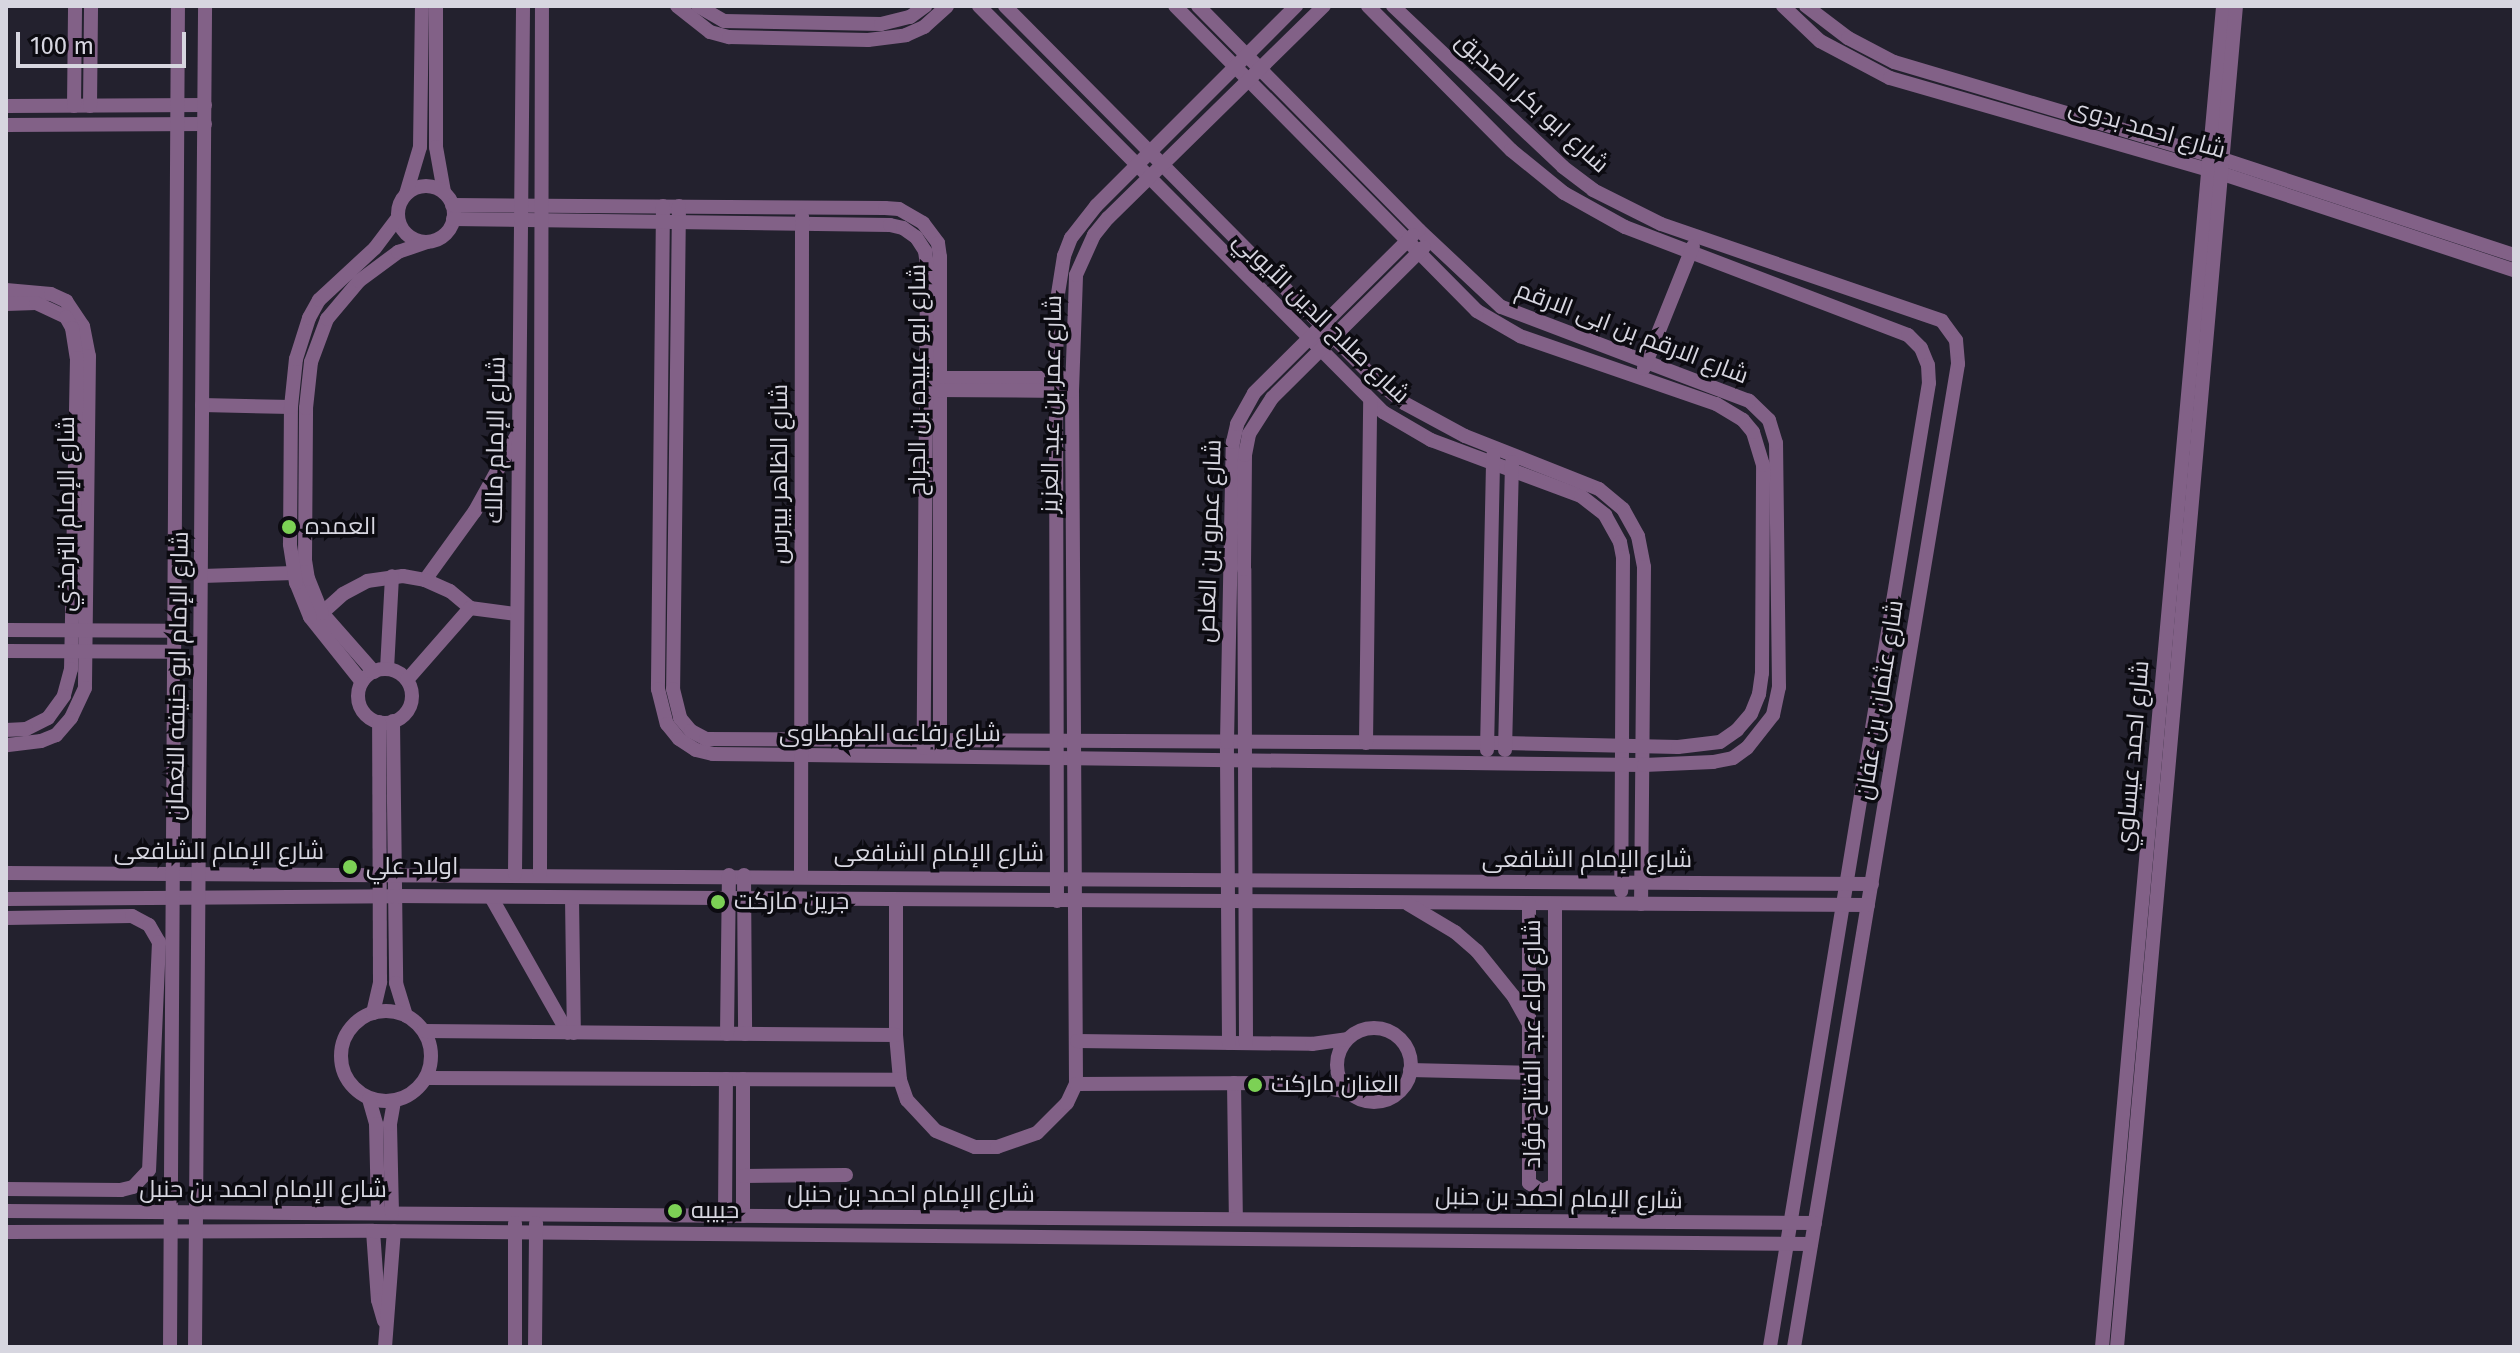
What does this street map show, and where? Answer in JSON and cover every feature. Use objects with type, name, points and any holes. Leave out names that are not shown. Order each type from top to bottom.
[{"type":"street","points":[[75,6],[82,106]]},
{"type":"street","points":[[82,106],[91,6]]},
{"type":"street","name":"شارع الإمام ابو حنيفه النعمان","points":[[170,1347],[178,6]]},
{"type":"street","name":"شارع الإمام ابو حنيفه النعمان","points":[[195,1347],[205,6]]},
{"type":"street","points":[[407,680],[412,701],[405,714],[386,722],[367,715],[359,703],[362,682],[310,617],[301,601],[290,544],[291,407],[296,359],[309,318],[319,300],[375,248],[398,218],[399,205],[406,194],[420,147],[422,6]]},
{"type":"street","points":[[407,680],[380,670],[322,613],[312,593],[305,559],[306,408],[315,347],[332,312],[359,281],[398,252],[447,233],[450,206],[436,147],[436,6]]},
{"type":"street","name":"شارع الإمام مالك","points":[[515,874],[523,6]]},
{"type":"street","name":"شارع الإمام مالك","points":[[540,874],[542,6]]},
{"type":"street","points":[[677,6],[696,24],[729,37],[868,40],[906,35],[924,27],[947,6]]},
{"type":"street","points":[[698,6],[724,21],[881,24],[910,17],[925,6]]},
{"type":"street","name":"شارع صلاح الدين الأيوبي","points":[[979,6],[1370,401],[1415,433],[1593,504],[1605,515],[1620,542],[1623,557],[1621,904]]},
{"type":"street","name":"شارع صلاح الدين الأيوبي","points":[[1005,6],[1404,403],[1433,422],[1599,489],[1623,509],[1638,536],[1644,567],[1641,904]]},
{"type":"street","name":"شارع الارقم بن ابى الارقم","points":[[1175,6],[1457,294],[1498,325],[1749,401],[1769,420],[1776,443],[1779,636],[1779,687],[1773,715],[1747,748],[1733,758],[1713,762],[1644,765]]},
{"type":"street","name":"شارع الارقم بن ابى الارقم","points":[[1198,6],[1430,241],[1501,307],[1644,368],[1731,411],[1753,432],[1763,465],[1759,694],[1751,714],[1737,730],[1720,742],[1698,746],[1644,747]]},
{"type":"street","name":"شارع عمر بن عبد العزيز","points":[[1076,1084],[1074,749],[1064,385],[1057,300],[1064,256],[1083,221],[1296,6]]},
{"type":"street","name":"شارع عمر بن عبد العزيز","points":[[1057,901],[1055,749],[1064,385],[1076,275],[1094,235],[1148,177],[1324,6]]},
{"type":"street","name":"شارع ابو بكر الصديق","points":[[1368,6],[1511,150],[1564,193],[1625,227],[1691,252]]},
{"type":"street","name":"شارع ابو بكر الصديق","points":[[1393,6],[1563,167],[1626,209],[1697,235]]},
{"type":"street","name":"شارع احمد بدوى","points":[[1783,6],[1820,41],[1890,78],[2215,164],[2514,270]]},
{"type":"street","name":"شارع احمد بدوى","points":[[1806,6],[1848,38],[1894,62],[2514,255]]},
{"type":"street","points":[[2215,164],[2223,6]]},
{"type":"street","points":[[2215,164],[2236,6]]},
{"type":"street","points":[[6,106],[205,105]]},
{"type":"street","points":[[6,125],[205,124]]},
{"type":"street","name":"شارع احمد عيساوي","points":[[2102,1347],[2113,1300],[2215,164]]},
{"type":"street","points":[[406,194],[425,186],[450,206]]},
{"type":"street","name":"شارع ابو عبيده بن الجراح","points":[[450,206],[521,213],[662,214],[802,207],[899,209],[912,214],[932,233],[940,257],[933,384],[924,749]]},
{"type":"street","name":"شارع الظاهر بيبرس","points":[[801,875],[802,207]]},
{"type":"street","name":"شارع رفاعه الطهطاوى","points":[[662,214],[658,689],[667,724],[679,739],[696,750],[713,754],[802,748],[1074,749],[1227,742],[1644,747]]},
{"type":"street","name":"شارع ابو عبيده بن الجراح","points":[[679,214],[802,224],[890,225],[903,228],[916,237],[925,251],[933,384],[940,749]]},
{"type":"street","name":"شارع رفاعه الطهطاوى","points":[[679,214],[673,689],[680,718],[691,731],[706,739],[802,748]]},
{"type":"street","points":[[398,218],[408,236],[427,242]]},
{"type":"street","name":"شارع عمرو بن العاص","points":[[1229,1043],[1227,742],[1233,442],[1237,424],[1254,393],[1419,230]]},
{"type":"street","points":[[1644,368],[1697,235]]},
{"type":"street","name":"شارع عثمان بن عفان","points":[[1697,235],[1942,321],[1956,340],[1958,364],[1794,1347]]},
{"type":"street","name":"شارع عمرو بن العاص","points":[[1246,1043],[1245,455],[1249,434],[1272,398],[1430,241]]},
{"type":"street","name":"شارع عثمان بن عفان","points":[[1691,252],[1908,335],[1921,348],[1928,365],[1929,383],[1770,1347]]},
{"type":"street","name":"شارع الإمام الترمذي","points":[[6,290],[51,294],[66,301],[75,311],[88,341],[81,630]]},
{"type":"street","name":"شارع الإمام الترمذي","points":[[6,304],[36,303],[52,308],[66,317],[76,345],[81,652],[85,688],[71,718],[56,735],[41,741],[6,745]]},
{"type":"street","points":[[933,384],[1064,385]]},
{"type":"street","points":[[1366,743],[1370,401]]},
{"type":"street","points":[[202,405],[291,407]]},
{"type":"street","points":[[425,580],[480,503],[519,431]]},
{"type":"street","points":[[1487,762],[1493,447]]},
{"type":"street","points":[[1504,762],[1512,454]]},
{"type":"street","points":[[660,495],[677,495]]},
{"type":"street","points":[[202,576],[294,573]]},
{"type":"street","points":[[322,613],[355,588],[392,576],[425,580],[450,591],[470,608],[516,614]]},
{"type":"street","points":[[362,682],[380,670],[392,576]]},
{"type":"street","points":[[407,680],[470,608]]},
{"type":"street","points":[[6,630],[172,631]]},
{"type":"street","points":[[1761,636],[1779,636]]},
{"type":"street","points":[[6,651],[172,652]]},
{"type":"street","name":"شارع الإمام الترمذي","points":[[6,730],[39,724],[56,709],[81,652]]},
{"type":"street","points":[[373,1013],[380,982],[378,873],[386,722]]},
{"type":"street","points":[[386,722],[396,983],[406,1016]]},
{"type":"street","name":"شارع رفاعه الطهطاوى","points":[[1074,749],[1227,759],[1644,765]]},
{"type":"street","name":"شارع الإمام الشافعى","points":[[6,873],[801,875],[1872,884]]},
{"type":"street","points":[[736,875],[745,1034]]},
{"type":"street","name":"شارع الإمام الشافعى","points":[[6,899],[394,896],[1868,905]]},
{"type":"street","points":[[491,897],[571,1033]]},
{"type":"street","points":[[571,1033],[572,898]]},
{"type":"street","points":[[727,1034],[736,899]]},
{"type":"street","points":[[896,900],[896,1035],[900,1080],[907,1100],[936,1131],[975,1147],[1018,1143],[1037,1133],[1067,1103],[1076,1084],[1314,1083],[1349,1092],[1367,1101],[1386,1099],[1403,1088],[1410,1070],[1406,1047],[1390,1032],[1367,1029],[1347,1039],[1312,1044],[1077,1041]]},
{"type":"street","points":[[1404,902],[1443,924],[1477,951],[1497,973],[1528,1023]]},
{"type":"street","name":"شارع لواء عبد الفتاح فؤاد","points":[[1529,904],[1529,1183],[1542,1191],[1555,1185],[1555,904]]},
{"type":"street","points":[[6,918],[132,916],[149,925],[159,942],[149,1170],[133,1187],[121,1190],[6,1189]]},
{"type":"street","points":[[390,1011],[406,1016],[424,1031],[431,1059],[426,1078],[407,1097],[394,1101],[369,1099],[347,1082],[340,1055],[350,1028],[373,1013],[390,1011]]},
{"type":"street","points":[[424,1031],[896,1035]]},
{"type":"street","points":[[1347,1039],[1339,1052],[1337,1066],[1340,1080],[1349,1092]]},
{"type":"street","points":[[1410,1070],[1529,1073]]},
{"type":"street","points":[[426,1078],[900,1080]]},
{"type":"street","points":[[725,1216],[726,1079]]},
{"type":"street","points":[[743,1079],[743,1216]]},
{"type":"street","points":[[1234,1083],[1236,1219]]},
{"type":"street","points":[[369,1099],[376,1124],[385,1213]]},
{"type":"street","points":[[385,1213],[394,1101]]},
{"type":"street","points":[[743,1176],[846,1175]]},
{"type":"street","name":"شارع الإمام احمد بن حنبل","points":[[6,1211],[1815,1223]]},
{"type":"street","points":[[515,1214],[515,1347]]},
{"type":"street","points":[[535,1347],[536,1214]]},
{"type":"street","points":[[805,1236],[806,1216]]},
{"type":"street","points":[[1073,1238],[1074,1218]]},
{"type":"street","points":[[1529,1221],[1529,1240]]},
{"type":"street","points":[[1555,1221],[1555,1240]]},
{"type":"street","points":[[373,1231],[378,1300],[386,1325]]},
{"type":"street","points":[[385,1347],[394,1231]]},
{"type":"street","name":"شارع الإمام احمد بن حنبل","points":[[6,1232],[394,1231],[1811,1244]]},
{"type":"street","name":"شارع احمد عيساوي","points":[[2113,1300],[2117,1347]]},
{"type":"place","name":"العمده","points":[[289,527]]},
{"type":"place","name":"اولاد علي","points":[[350,867]]},
{"type":"place","name":"جرين ماركت","points":[[718,902]]},
{"type":"place","name":"العنان ماركت","points":[[1255,1085]]},
{"type":"place","name":"حبيبه","points":[[675,1211]]}]
